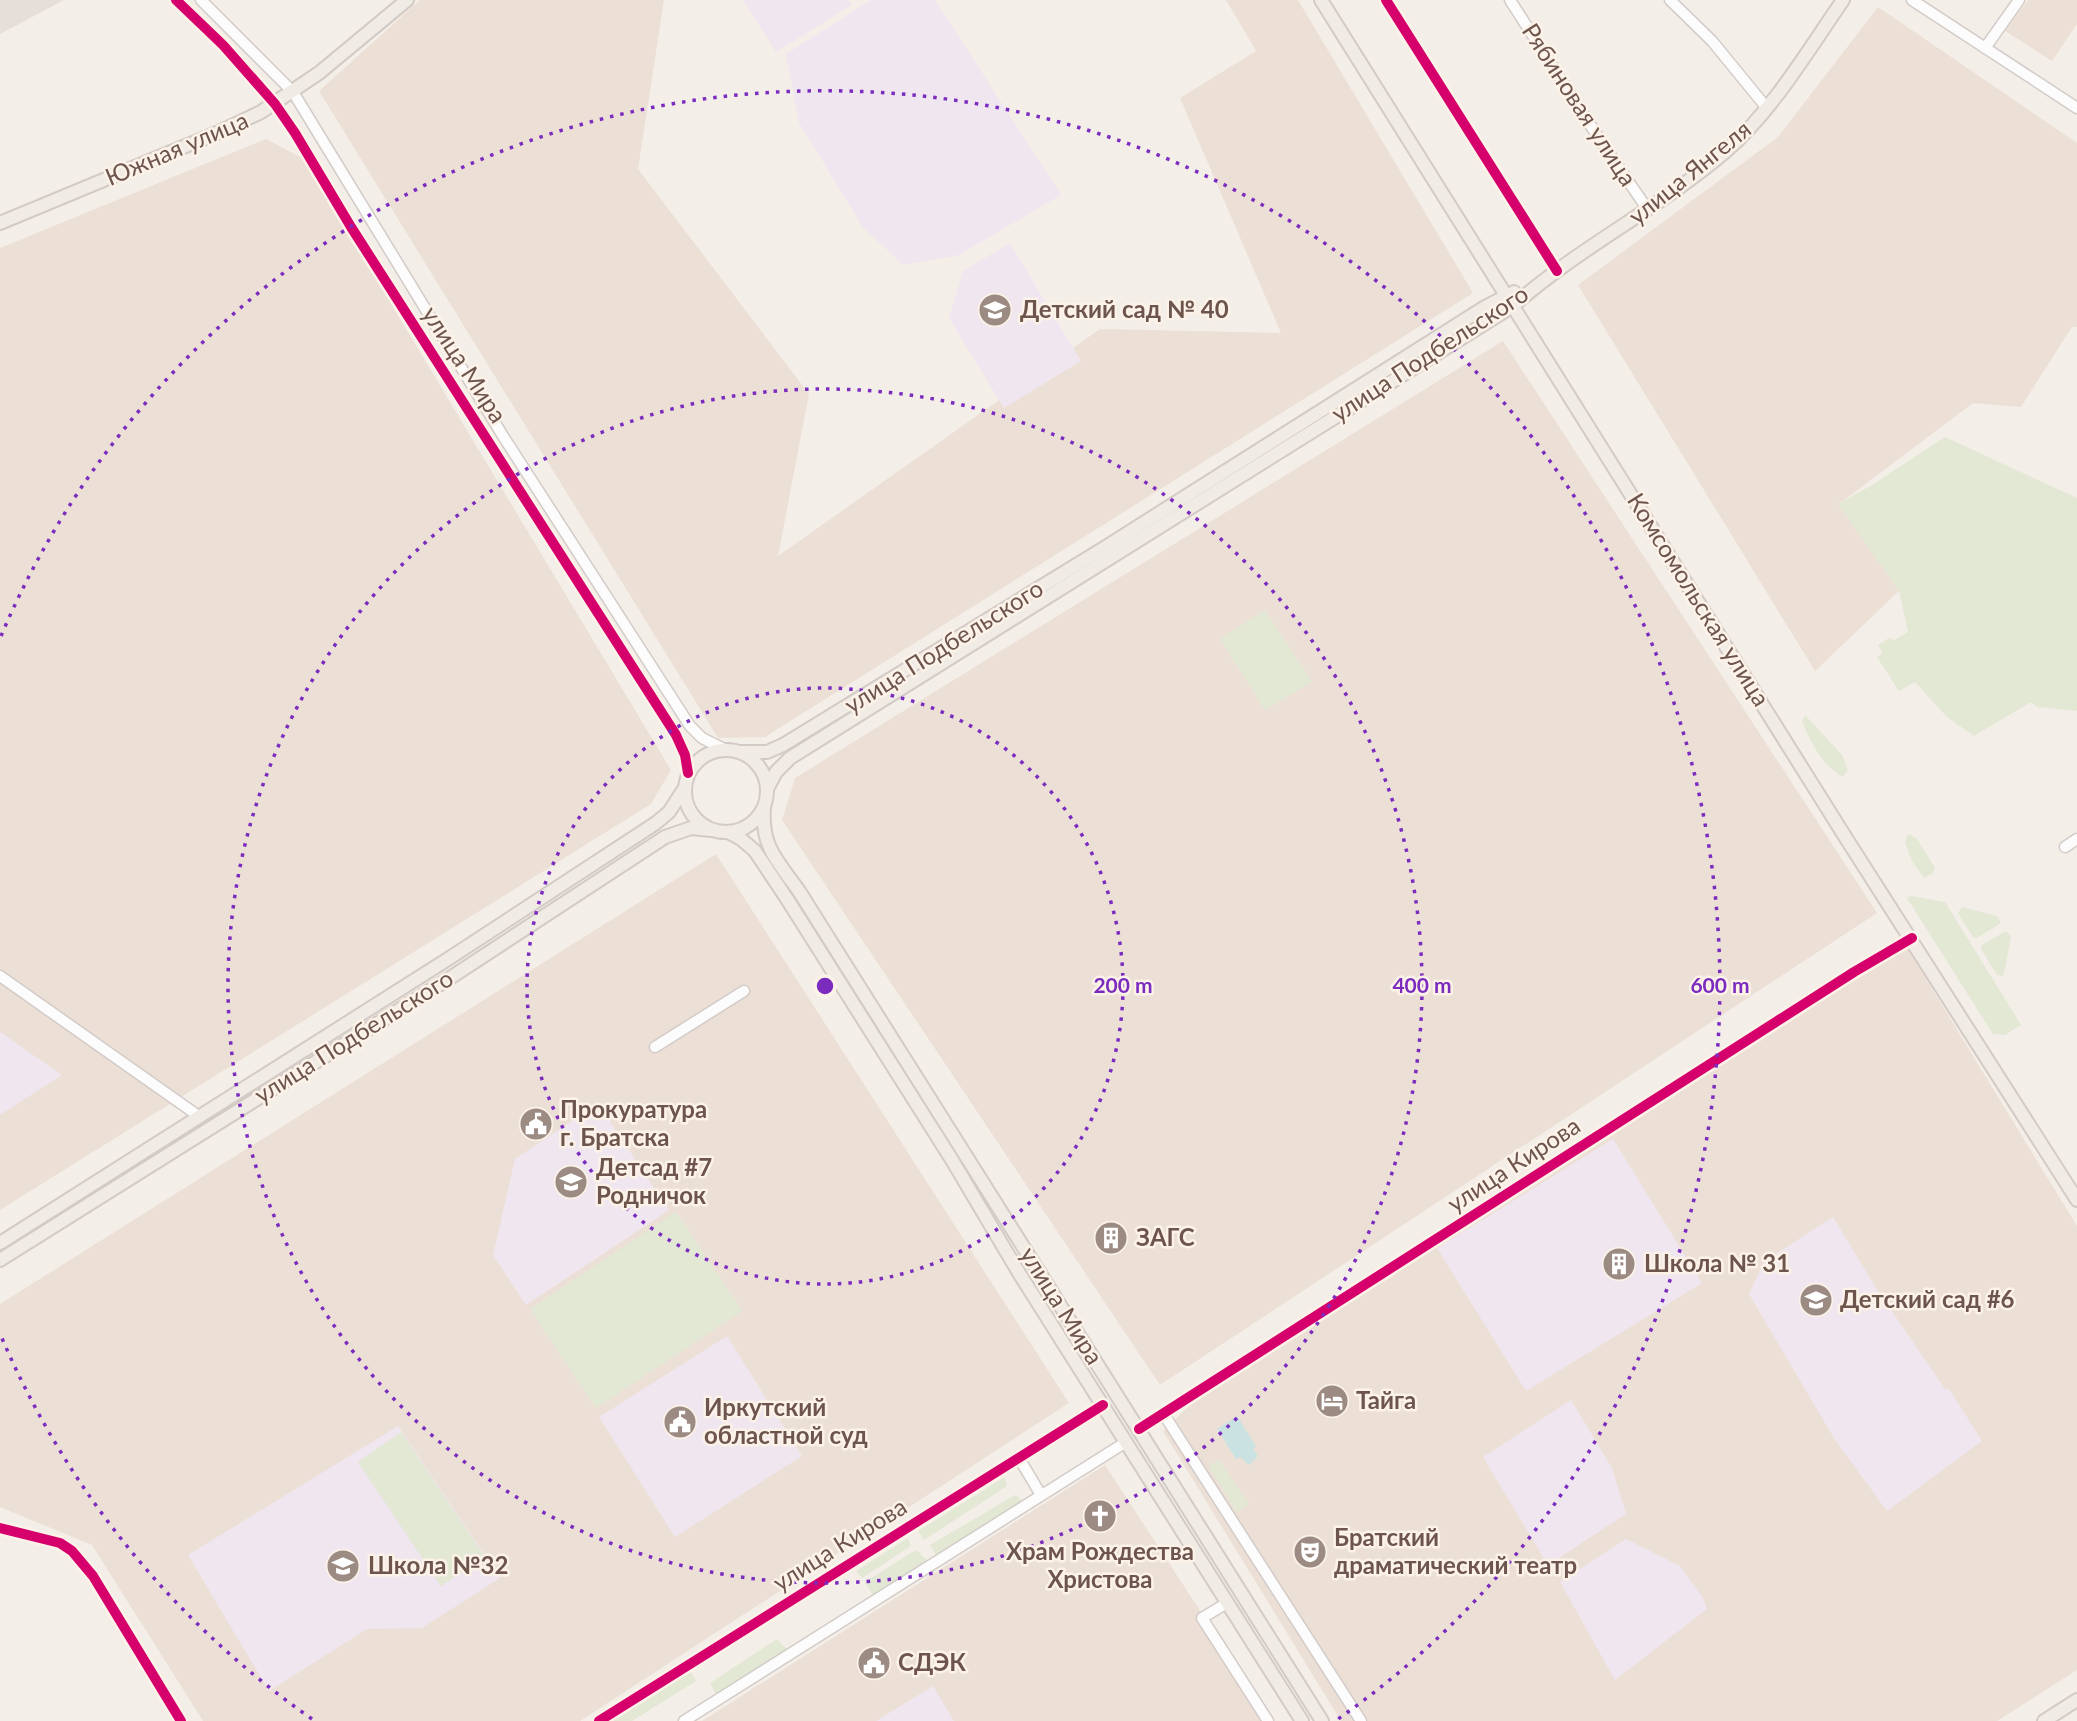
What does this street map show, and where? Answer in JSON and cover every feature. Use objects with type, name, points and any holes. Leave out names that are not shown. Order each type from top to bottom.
[{"type":"main road","name":"Южная улица","points":[[0,223],[218,134],[275,104],[328,66],[407,0]]},
{"type":"main road","name":"Комсомольская улица","points":[[1321,0],[1844,835],[2077,1199]]},
{"type":"main road","name":"улица Янгеля","points":[[1536,285],[1648,210],[1725,151],[1749,129],[1843,0]]},
{"type":"main road","name":"улица Подбельского","points":[[767,789],[776,772],[790,758],[1367,389],[1536,285]]},
{"type":"main road","name":"улица Подбельского","points":[[742,752],[767,752],[783,746],[1367,389]]},
{"type":"main road","points":[[724,749],[742,752],[762,771],[767,789],[764,807],[746,827],[728,832],[711,830],[691,814],[684,789],[688,773],[706,754],[724,749]]},
{"type":"main road","name":"улица Подбельского","points":[[0,1243],[281,1066],[656,823],[669,812],[684,789]]},
{"type":"main road","name":"улица Мира","points":[[764,807],[762,824],[767,843],[1322,1721]]},
{"type":"main road","name":"улица Подбельского","points":[[0,1260],[453,976],[665,837],[691,828],[711,830]]},
{"type":"main road","name":"улица Мира","points":[[728,832],[755,851],[787,899],[1302,1721]]},
{"type":"main road","points":[[281,1066],[288,1078]]},
{"type":"main road","points":[[1019,1273],[1034,1264]]},
{"type":"main road","points":[[1167,1508],[1182,1498]]},
{"type":"main road","points":[[2044,1721],[2077,1700]]},
{"type":"street","name":"улица Мира","points":[[176,0],[223,45],[275,104],[295,133],[398,302],[676,736],[685,755],[688,773]]},
{"type":"street","name":"улица Мира","points":[[201,0],[293,92],[503,436],[690,726],[702,738],[724,749]]},
{"type":"street","points":[[1386,0],[1557,271]]},
{"type":"street","name":"Рябиновая улица","points":[[1510,0],[1600,141],[1648,210]]},
{"type":"street","points":[[1670,0],[1712,41],[1766,107]]},
{"type":"street","points":[[1912,0],[2077,108]]},
{"type":"street","points":[[1985,47],[2019,0]]},
{"type":"street","points":[[2065,846],[2077,838]]},
{"type":"street","name":"улица Кирова","points":[[1139,1429],[1854,972],[1912,938]]},
{"type":"street","points":[[0,976],[200,1117]]},
{"type":"street","points":[[655,1047],[744,990]]},
{"type":"street","name":"улица Кирова","points":[[599,1721],[1103,1405]]},
{"type":"street","points":[[1164,1413],[1361,1721]]},
{"type":"street","points":[[684,1721],[1126,1442]]},
{"type":"street","points":[[1019,1458],[1041,1495]]},
{"type":"street","points":[[0,1528],[60,1543],[72,1551],[93,1576],[181,1721]]},
{"type":"street","points":[[1227,1603],[1202,1618],[1268,1721]]},
{"type":"shaded area","points":[[0,0],[64,0],[0,34]]},
{"type":"shaded area","points":[[420,0],[664,0],[638,169],[809,394],[778,556],[1100,329],[1281,333],[1180,98],[1256,51],[1226,0],[1298,0],[1473,293],[765,737],[718,738],[319,91]]},
{"type":"shaded area","points":[[743,0],[848,0],[852,5],[776,52]]},
{"type":"shaded area","points":[[871,0],[935,0],[1061,195],[959,255],[903,265],[863,227],[799,123],[786,54]]},
{"type":"shaded area","points":[[2028,0],[2077,0],[2077,24],[2052,61],[2005,31]]},
{"type":"shaded area","points":[[1878,7],[2077,143],[2077,327],[2072,327],[2021,407],[1973,403],[1839,504],[1899,591],[1815,671],[1578,285],[1778,137]]},
{"type":"shaded area","points":[[266,139],[304,159],[671,770],[651,804],[0,1210],[0,248]]},
{"type":"shaded area","points":[[1010,243],[1081,361],[1004,408],[949,318],[963,271]]},
{"type":"shaded area","points":[[1503,341],[1877,913],[1160,1385],[782,820],[795,778]]},
{"type":"shaded area","points":[[716,854],[1069,1403],[580,1721],[203,1721],[92,1545],[0,1507],[0,1304]]},
{"type":"shaded area","points":[[1904,943],[2077,1226],[2077,1670],[1997,1721],[1341,1721],[1163,1431],[1189,1406]]},
{"type":"shaded area","points":[[0,1032],[62,1075],[0,1115]]},
{"type":"shaded area","points":[[598,1104],[669,1210],[526,1305],[493,1255],[515,1159]]},
{"type":"shaded area","points":[[1613,1139],[1702,1283],[1526,1391],[1437,1248]]},
{"type":"shaded area","points":[[1833,1217],[1876,1288],[1945,1389],[1949,1389],[1982,1441],[1887,1511],[1835,1440],[1749,1294],[1764,1262]]},
{"type":"shaded area","points":[[727,1336],[802,1456],[675,1537],[599,1417]]},
{"type":"shaded area","points":[[1571,1400],[1612,1468],[1626,1514],[1548,1565],[1483,1457]]},
{"type":"shaded area","name":"Школа №32","points":[[398,1426],[500,1578],[422,1628],[367,1629],[269,1691],[188,1555]]},
{"type":"shaded area","points":[[1105,1465],[1272,1721],[702,1721]]},
{"type":"shaded area","points":[[1626,1539],[1680,1566],[1703,1598],[1707,1609],[1615,1680],[1560,1582]]},
{"type":"shaded area","points":[[933,1686],[954,1721],[876,1721]]},
{"type":"green space","points":[[1945,437],[2077,498],[2077,711],[2037,707],[2031,702],[1974,736],[1947,717],[1915,682],[1899,691],[1877,657],[1883,653],[1878,645],[1908,632],[1899,591],[1838,504]]},
{"type":"green space","points":[[1265,610],[1312,682],[1265,710],[1220,639]]},
{"type":"green space","points":[[1805,715],[1842,755],[1848,770],[1843,777],[1829,767],[1818,753],[1802,721]]},
{"type":"green space","points":[[1908,834],[1917,839],[1935,868],[1933,873],[1924,878],[1912,861],[1905,843]]},
{"type":"green space","points":[[1911,896],[1945,902],[2021,1025],[2005,1035],[1993,1034],[1907,898]]},
{"type":"green space","points":[[1962,907],[1997,916],[2001,923],[1977,938],[1973,937],[1958,913]]},
{"type":"green space","points":[[2006,931],[2011,936],[2004,974],[2001,976],[1997,975],[1981,949],[1982,945]]},
{"type":"green space","points":[[676,1212],[742,1311],[596,1408],[530,1309]]},
{"type":"green space","points":[[401,1432],[485,1557],[441,1586],[358,1462]]},
{"type":"green space","points":[[1219,1460],[1249,1504],[1237,1513],[1209,1466]]},
{"type":"green space","points":[[1005,1477],[1007,1486],[924,1540],[918,1531]]},
{"type":"green space","points":[[1015,1495],[1024,1502],[938,1558],[930,1545]]},
{"type":"green space","points":[[908,1538],[911,1546],[862,1578],[856,1571]]},
{"type":"green space","points":[[916,1550],[930,1563],[874,1597],[865,1582]]},
{"type":"green space","points":[[777,1639],[787,1649],[716,1695],[710,1683]]},
{"type":"green space","points":[[691,1672],[696,1681],[632,1721],[613,1721]]},
{"type":"water","points":[[1237,1416],[1256,1446],[1253,1449],[1258,1456],[1249,1465],[1240,1457],[1236,1459],[1217,1429]]},
{"type":"cycle path","points":[[176,0],[223,45],[275,104],[295,133],[351,227],[676,735],[685,755],[688,773]]},
{"type":"cycle path","points":[[1386,0],[1557,271]]},
{"type":"cycle path","points":[[1139,1429],[1854,972],[1912,938]]},
{"type":"cycle path","points":[[599,1721],[1103,1405]]},
{"type":"cycle path","points":[[0,1528],[60,1543],[72,1551],[93,1576],[181,1721]]},
{"type":"place","name":"Детский сад № 40","points":[[995,310]]},
{"type":"place","name":"Прокуратура г. Братска","points":[[536,1124]]},
{"type":"place","name":"Детсад #7 Родничок","points":[[571,1182]]},
{"type":"place","name":"ЗАГС","points":[[1111,1238]]},
{"type":"place","name":"Школа № 31","points":[[1619,1264]]},
{"type":"place","name":"Детский сад #6","points":[[1816,1300]]},
{"type":"place","name":"Тайга","points":[[1332,1401]]},
{"type":"place","name":"Иркутский областной суд","points":[[680,1422]]},
{"type":"place","name":"Храм Рождества Христова","points":[[1100,1516]]},
{"type":"place","name":"Братский драматический театр","points":[[1310,1552]]},
{"type":"place","name":"Школа №32","points":[[343,1566]]},
{"type":"place","name":"СДЭК","points":[[874,1663]]}]
